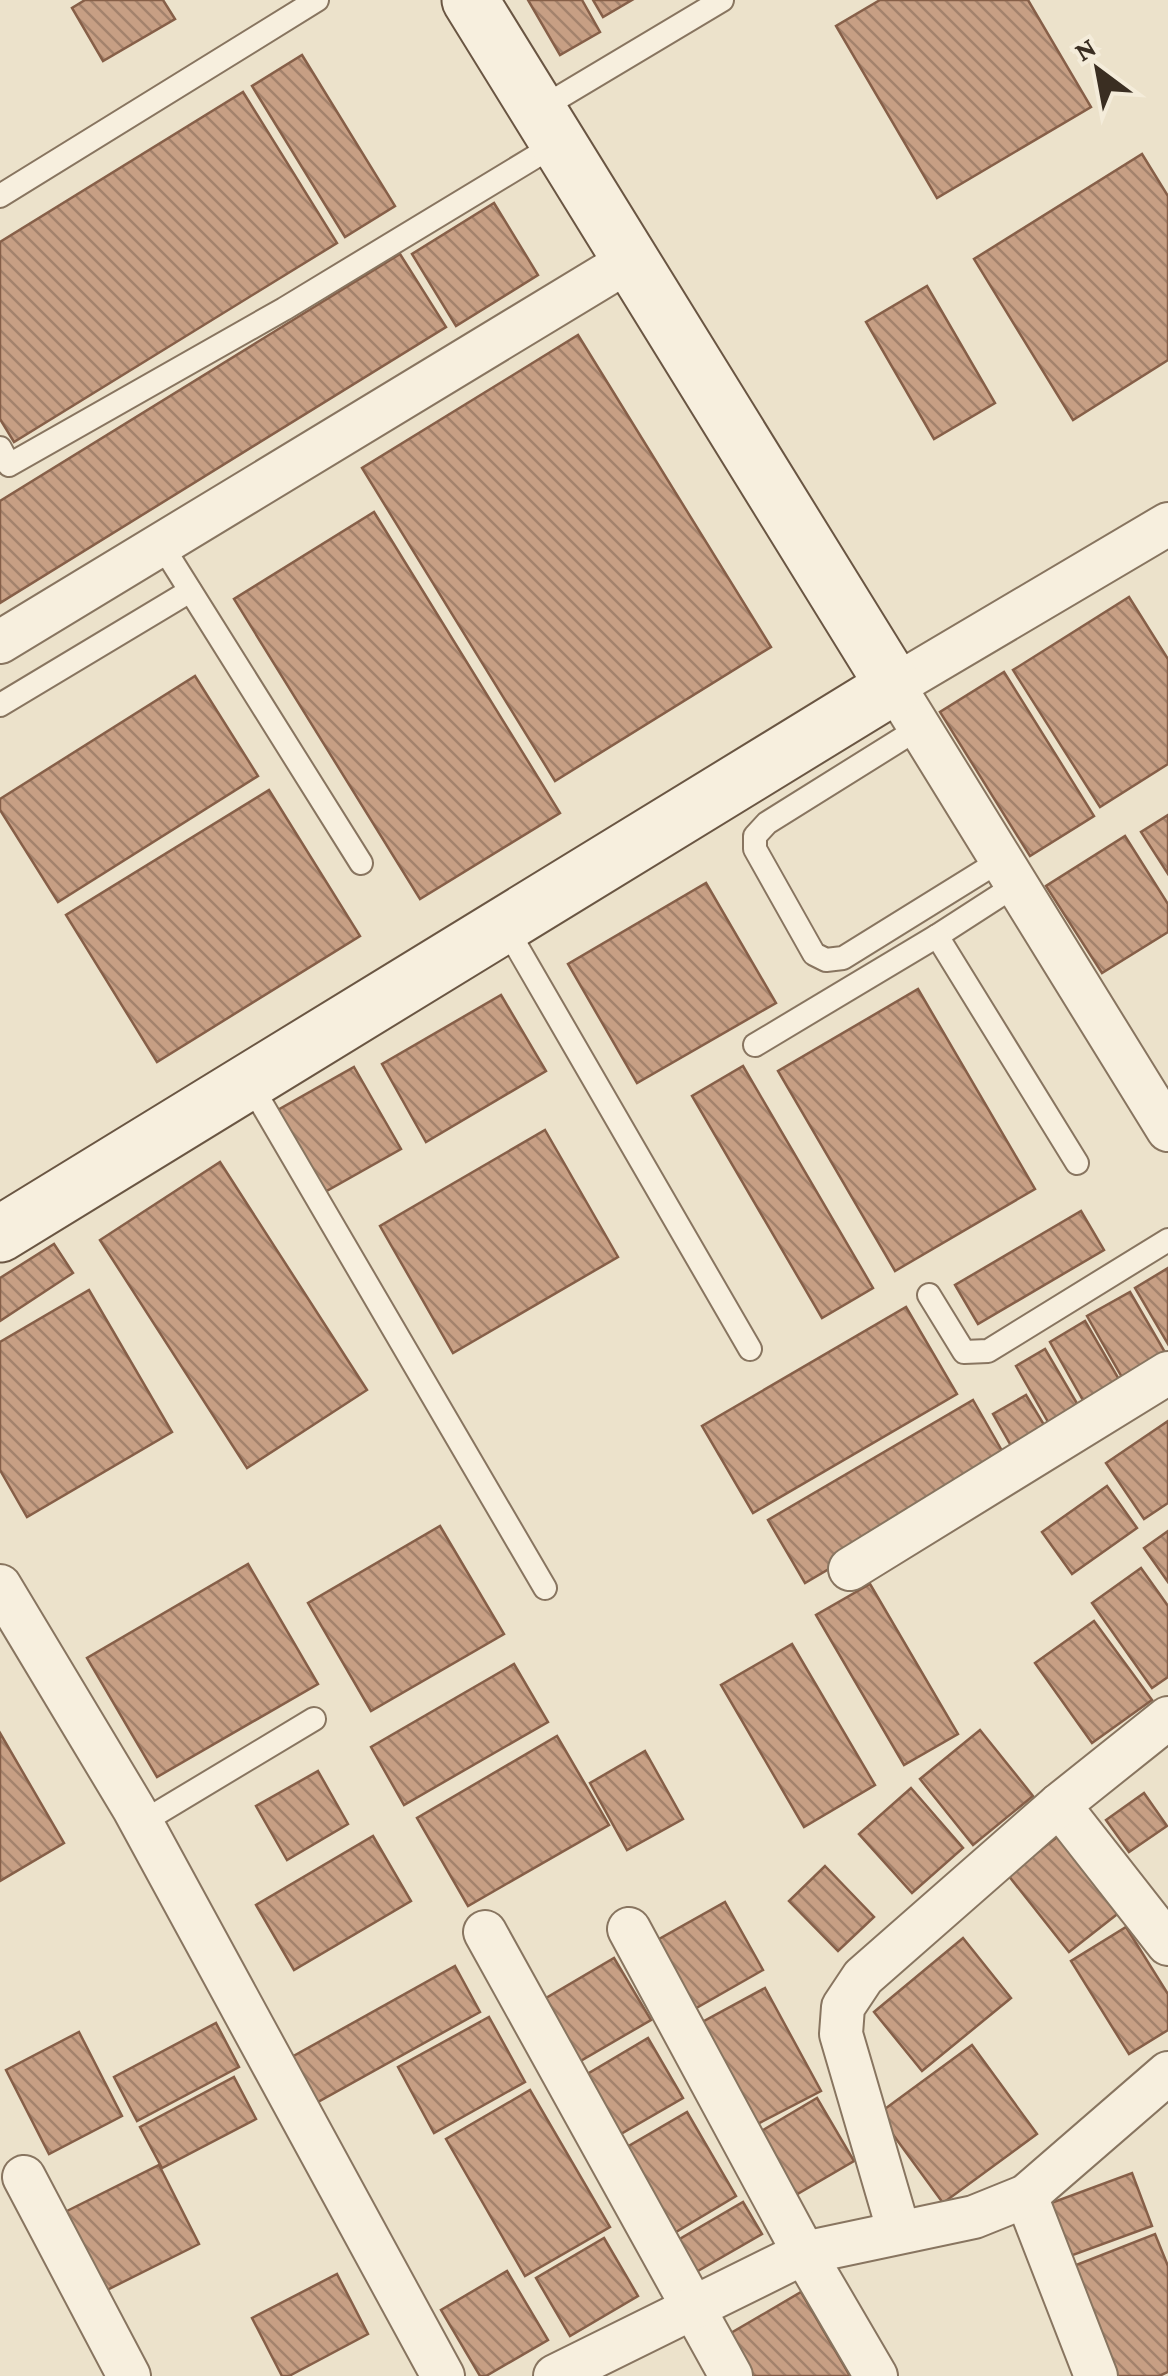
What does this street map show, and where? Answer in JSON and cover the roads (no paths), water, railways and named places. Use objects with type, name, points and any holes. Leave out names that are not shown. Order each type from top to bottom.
[{"type":"street","points":[[470,0],[1009,872],[1162,1105]]},
{"type":"street","points":[[0,642],[630,260]]},
{"type":"street","points":[[0,1234],[505,926],[906,707],[1168,524]]},
{"type":"street","points":[[850,1569],[1168,1373]]},
{"type":"street","points":[[0,1586],[141,1823],[443,2376]]},
{"type":"street","points":[[899,2232],[841,2034],[843,2007],[863,1977],[1168,1718]]},
{"type":"street","points":[[1060,1806],[1168,1944]]},
{"type":"street","points":[[630,1930],[804,2253],[876,2376]]},
{"type":"street","points":[[485,1932],[731,2376]]},
{"type":"street","points":[[556,2376],[804,2253],[974,2217],[1026,2196],[1168,2073]]},
{"type":"street","points":[[24,2177],[129,2376]]},
{"type":"street","points":[[1026,2196],[1096,2376]]},
{"type":"lane","points":[[0,196],[318,0]]},
{"type":"lane","points":[[0,448],[9,464],[284,309],[722,0]]},
{"type":"lane","points":[[161,544],[361,863]]},
{"type":"lane","points":[[0,706],[190,591]]},
{"type":"lane","points":[[906,707],[754,836],[755,849],[814,954],[826,960],[843,958],[1009,872]]},
{"type":"lane","points":[[755,1045],[937,936],[1009,872]]},
{"type":"lane","points":[[505,926],[750,1349]]},
{"type":"lane","points":[[937,936],[1077,1164]]},
{"type":"lane","points":[[249,1082],[545,1588]]},
{"type":"lane","points":[[929,1295],[964,1352],[988,1351],[1168,1240]]},
{"type":"lane","points":[[141,1823],[314,1719]]}]
